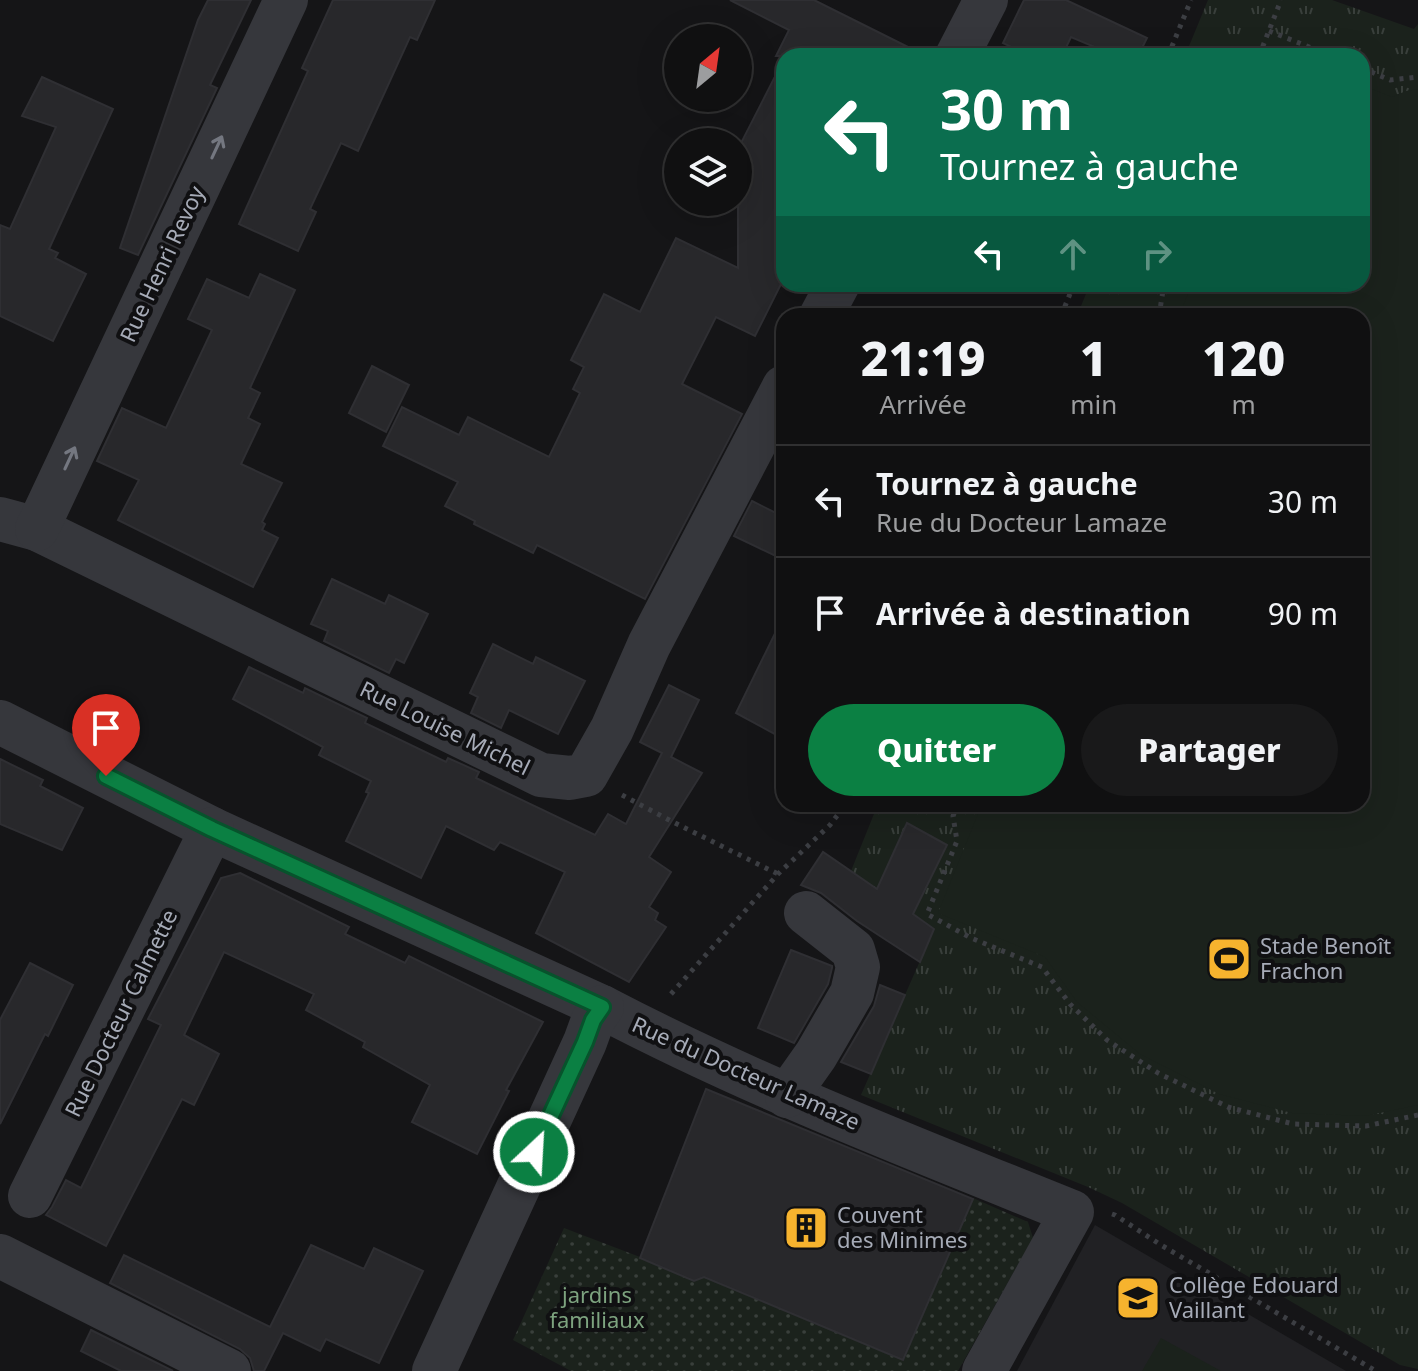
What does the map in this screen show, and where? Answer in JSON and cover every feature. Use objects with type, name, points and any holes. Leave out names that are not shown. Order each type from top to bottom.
[{"type":"street","name":"Rue Henri Revoy","points":[[18,524],[286,0]]},
{"type":"street","points":[[961,48],[986,0]]},
{"type":"street","points":[[586,775],[612,729],[649,645],[776,402]]},
{"type":"street","name":"Rue Louise Michel","points":[[18,524],[541,775],[570,778],[586,775]]},
{"type":"street","name":"Rue du Docteur Lamaze","points":[[0,722],[212,829],[602,1007],[787,1096],[1072,1212]]},
{"type":"street","name":"Rue Docteur Calmette","points":[[30,1196],[212,829]]},
{"type":"street","points":[[787,1096],[816,1055],[852,993],[858,967],[853,950],[806,913]]},
{"type":"street","points":[[434,1371],[593,1020],[602,1007]]},
{"type":"street","points":[[984,1371],[1072,1212]]},
{"type":"street","points":[[0,1256],[229,1371]]},
{"type":"path","points":[[1171,48],[1191,0]]},
{"type":"path","points":[[1262,48],[1281,0]]},
{"type":"path","points":[[1269,31],[1312,48]]},
{"type":"path","points":[[1370,71],[1390,80],[1418,77]]},
{"type":"path","points":[[586,775],[778,874]]},
{"type":"path","points":[[647,1030],[661,1006],[778,874],[840,812]]},
{"type":"path","points":[[955,812],[957,841],[927,914],[971,938],[1042,967],[1070,1004],[1107,1040],[1158,1073],[1228,1107],[1293,1124],[1366,1126],[1418,1115]]},
{"type":"path","points":[[1072,1212],[1115,1215],[1376,1371]]},
{"type":"shaded area","name":"Collège Edouard Vaillant","points":[[1095,1225],[1346,1371],[1017,1371]]},
{"type":"green space","points":[[1208,0],[1332,0],[1414,29],[1418,24],[1418,1369],[1400,1365],[1122,1203],[861,1095],[934,929],[851,871],[875,812],[1370,812],[1370,308],[1080,308],[1087,292],[1370,292],[1370,48],[1188,48]]},
{"type":"green space","points":[[1370,88],[1392,97],[1418,89],[1418,1105],[1365,1116],[1292,1113],[1219,1094],[1140,1054],[1077,1002],[1045,957],[938,913],[979,812],[1370,812],[1370,308],[1182,308],[1189,292],[1370,292]]},
{"type":"green space","name":"jardins familiaux","points":[[973,1198],[1028,1222],[1033,1238],[958,1371],[571,1371],[513,1340],[564,1228],[694,1281],[704,1277],[903,1360]]},
{"type":"green space","points":[[1161,1338],[1221,1371],[1142,1371]]},
{"type":"building","points":[[208,0],[251,0],[210,85],[217,88],[138,255],[120,248],[198,20]]},
{"type":"building","points":[[333,0],[435,0],[417,40],[410,37],[358,151],[341,143],[310,209],[316,212],[298,251],[239,224],[308,71],[302,68]]},
{"type":"building","points":[[730,0],[814,0],[910,48],[780,48],[789,30]]},
{"type":"building","points":[[1024,0],[1066,0],[1147,38],[1142,48],[1097,48],[1071,37],[1066,48],[1013,48],[1003,43]]},
{"type":"building","points":[[776,75],[777,292],[755,336],[716,317],[682,384],[742,414],[645,599],[537,545],[533,553],[474,524],[475,521],[445,506],[458,482],[383,446],[402,407],[459,435],[468,417],[549,457],[580,393],[573,389],[584,367],[571,360],[604,294],[640,312],[676,238],[738,268],[738,216],[752,216],[752,128],[749,128]]},
{"type":"building","points":[[42,77],[113,109],[49,249],[58,253],[55,258],[86,274],[53,341],[0,316],[0,225],[10,229],[56,127],[22,116]]},
{"type":"building","points":[[260,274],[295,290],[250,388],[260,393],[248,418],[260,424],[241,464],[282,483],[262,522],[265,524],[262,530],[278,538],[253,587],[118,520],[139,480],[97,461],[122,408],[166,428],[212,330],[188,319],[207,279],[249,298]]},
{"type":"building","points":[[372,366],[409,385],[386,432],[349,413]]},
{"type":"building","points":[[752,501],[776,513],[776,556],[734,536]]},
{"type":"building","points":[[332,579],[385,604],[389,595],[428,614],[404,663],[396,659],[389,673],[324,641],[328,631],[311,624]]},
{"type":"building","points":[[776,631],[776,735],[736,713]]},
{"type":"building","points":[[493,644],[533,664],[536,657],[585,681],[558,734],[509,710],[501,728],[471,713],[478,697],[470,693]]},
{"type":"building","points":[[249,667],[303,693],[305,688],[367,718],[365,723],[446,762],[448,758],[479,772],[476,778],[595,835],[608,814],[626,824],[662,753],[640,742],[669,685],[699,700],[671,757],[702,773],[649,857],[671,872],[649,907],[658,913],[655,920],[666,927],[629,982],[536,933],[565,872],[500,842],[494,850],[446,826],[421,878],[346,841],[369,793],[366,792],[371,781],[319,755],[323,747],[233,699]]},
{"type":"building","points":[[0,759],[43,780],[40,786],[83,808],[62,850],[0,824]]},
{"type":"building","points":[[907,823],[947,845],[913,914],[934,929],[920,962],[821,893],[801,885],[823,852],[877,889]]},
{"type":"building","points":[[240,873],[349,927],[345,934],[405,963],[409,956],[543,1022],[506,1090],[509,1091],[477,1154],[412,1122],[430,1085],[363,1047],[365,1042],[306,1010],[314,994],[224,952],[184,1035],[219,1054],[194,1105],[182,1099],[106,1246],[46,1215],[66,1180],[81,1188],[161,1025],[148,1019],[221,878]]},
{"type":"building","points":[[791,950],[832,966],[828,984],[794,1043],[758,1028]]},
{"type":"building","points":[[30,963],[73,985],[0,1124],[0,1020]]},
{"type":"building","points":[[880,985],[905,995],[871,1074],[841,1062],[874,1006]]},
{"type":"building","name":"Couvent des Minimes","points":[[706,1089],[973,1199],[903,1360],[704,1277],[694,1281],[640,1258]]},
{"type":"building","points":[[311,1245],[364,1269],[374,1248],[423,1271],[379,1363],[326,1339],[320,1351],[283,1333],[264,1371],[254,1371],[250,1358],[240,1349],[110,1283],[124,1255],[270,1327]]},
{"type":"building","points":[[91,1330],[173,1371],[121,1371],[81,1351]]},
{"type":"place","name":"Stade Benoît Frachon","points":[[1229,959]]},
{"type":"place","name":"Couvent des Minimes","points":[[806,1228]]},
{"type":"place","name":"Collège Edouard Vaillant","points":[[1138,1298]]},
{"type":"route","points":[[106,776],[212,829],[602,1007],[593,1020],[534,1152]]}]
